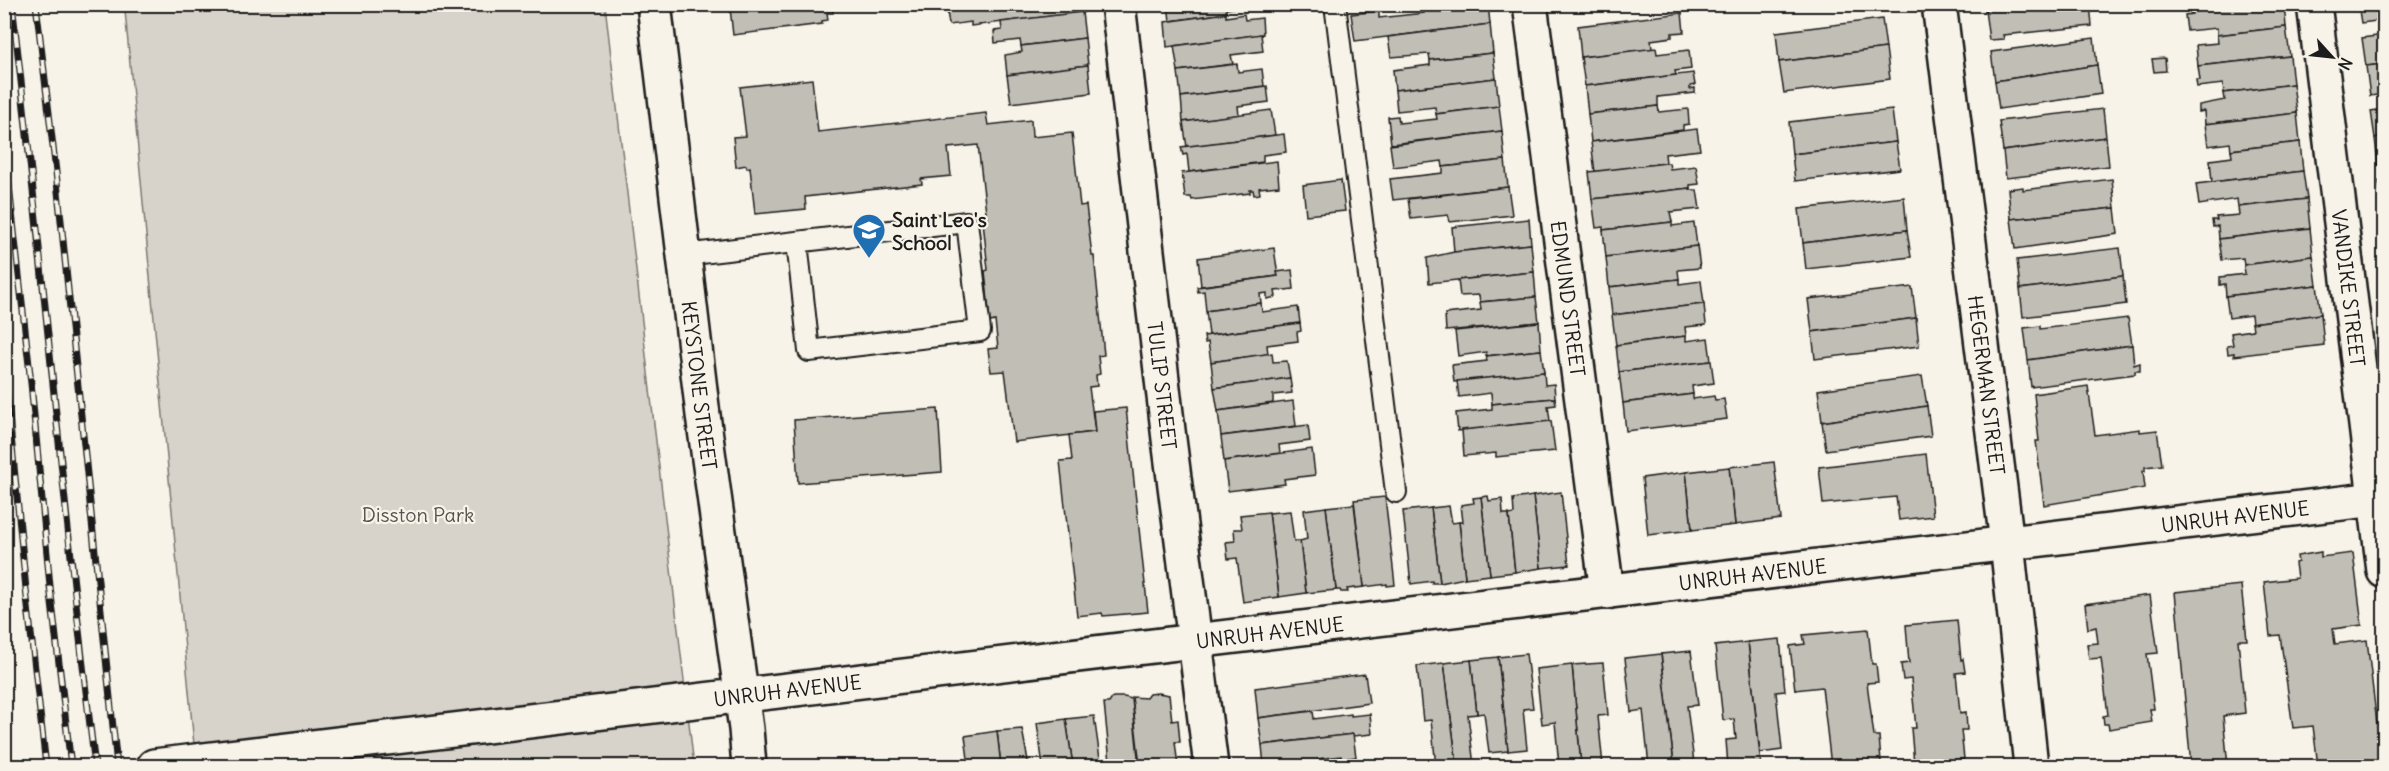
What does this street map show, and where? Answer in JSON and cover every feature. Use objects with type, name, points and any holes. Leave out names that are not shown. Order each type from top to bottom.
[{"type":"street","name":"KEYSTONE STREET","points":[[654,4],[684,255],[742,695],[749,766]]},
{"type":"street","name":"TULIP STREET","points":[[1118,4],[1169,439],[1211,766]]},
{"type":"street","name":"EDMUND STREET","points":[[1530,4],[1606,592]]},
{"type":"street","name":"HEGERMAN STREET","points":[[1939,4],[2007,543],[2031,766]]},
{"type":"street","name":"VANDIKE STREET","points":[[2314,4],[2380,499],[2385,571]]},
{"type":"street","name":"UNRUH AVENUE","points":[[154,766],[2380,499]]},
{"type":"lane","points":[[1335,4],[1396,492]]},
{"type":"lane","points":[[684,255],[967,222],[980,331],[809,351],[796,242]]},
{"type":"green space","name":"Disston Park","points":[[173,4],[605,5],[694,766],[196,766],[125,11]]},
{"type":"building","points":[[757,4],[832,4],[833,13],[827,13],[828,20],[822,21],[822,24],[733,35],[730,8]]},
{"type":"building","points":[[946,4],[1083,4],[1084,12],[971,26],[971,22],[949,25]]},
{"type":"building","points":[[1168,4],[1246,4],[1246,6],[1226,9],[1226,13],[1170,21]]},
{"type":"building","points":[[1488,4],[1490,24],[1355,41],[1351,14],[1379,11],[1379,18],[1424,13],[1423,6]]},
{"type":"building","points":[[1985,4],[2027,4],[1985,10]]},
{"type":"building","points":[[2027,4],[2090,4],[2092,26],[2003,35],[2004,39],[1989,40],[1985,10]]},
{"type":"building","points":[[2191,4],[2228,4],[2192,9]]},
{"type":"building","points":[[2228,4],[2284,4],[2286,27],[2217,35],[2217,28],[2187,31],[2185,15],[2192,14],[2192,9]]},
{"type":"building","points":[[2358,4],[2384,4],[2384,20],[2361,23]]},
{"type":"building","points":[[1082,12],[1085,38],[1021,46],[1020,40],[995,43],[994,31],[1002,30],[1001,22]]},
{"type":"building","points":[[1226,13],[1226,17],[1244,14],[1245,20],[1262,18],[1263,34],[1167,47],[1165,22]]},
{"type":"building","points":[[1682,13],[1684,32],[1672,33],[1672,37],[1651,40],[1652,49],[1581,57],[1578,26]]},
{"type":"building","points":[[1882,19],[1886,48],[1779,62],[1776,32]]},
{"type":"building","points":[[1490,24],[1493,53],[1430,60],[1429,54],[1391,57],[1388,37]]},
{"type":"building","points":[[2286,27],[2290,56],[2198,66],[2196,45],[2218,43],[2217,35]]},
{"type":"building","points":[[1261,34],[1263,51],[1231,55],[1233,64],[1178,71],[1174,46]]},
{"type":"building","points":[[2384,35],[2384,64],[2366,66],[2362,38]]},
{"type":"building","points":[[1085,38],[1088,65],[1007,75],[1005,55],[1022,52],[1021,46]]},
{"type":"building","points":[[2094,38],[2097,65],[1995,81],[1991,52]]},
{"type":"building","points":[[1656,48],[1657,54],[1689,50],[1691,69],[1675,71],[1676,75],[1585,86],[1581,57]]},
{"type":"building","points":[[1886,48],[1890,79],[1784,93],[1779,62]]},
{"type":"building","points":[[1493,53],[1496,78],[1395,90],[1393,70],[1430,65],[1430,60]]},
{"type":"building","points":[[2290,56],[2293,84],[2224,93],[2223,84],[2197,87],[2196,80],[2200,80],[2198,66]]},
{"type":"building","points":[[2165,58],[2166,71],[2154,72],[2152,59]]},
{"type":"building","points":[[1237,64],[1238,72],[1262,69],[1264,86],[1181,97],[1178,71]]},
{"type":"building","points":[[2384,64],[2384,94],[2370,96],[2366,66]]},
{"type":"building","points":[[1088,65],[1091,93],[1011,103],[1007,75]]},
{"type":"building","points":[[2097,65],[2101,94],[1999,109],[1995,81]]},
{"type":"building","points":[[1693,73],[1695,85],[1690,86],[1690,89],[1695,88],[1695,93],[1658,97],[1658,106],[1588,114],[1585,86]]},
{"type":"building","points":[[1496,78],[1499,106],[1436,114],[1435,107],[1397,111],[1395,90]]},
{"type":"building","points":[[812,79],[818,132],[986,113],[988,125],[1031,120],[1032,137],[1072,133],[1080,206],[1086,205],[1092,256],[1094,256],[1104,355],[1098,356],[1100,374],[1096,375],[1097,386],[1089,387],[1095,432],[1014,442],[1005,371],[991,372],[988,349],[998,348],[995,321],[990,322],[983,221],[987,220],[978,145],[948,148],[951,176],[921,179],[922,184],[805,197],[806,209],[755,214],[750,167],[747,168],[746,165],[736,167],[733,137],[746,136],[740,87]]},
{"type":"building","points":[[2293,84],[2297,113],[2205,124],[2204,111],[2199,112],[2199,105],[2225,100],[2224,93]]},
{"type":"building","points":[[1267,86],[1269,102],[1238,106],[1239,115],[1183,122],[1181,97]]},
{"type":"building","points":[[1499,106],[1502,131],[1391,144],[1388,117],[1398,116],[1399,123],[1437,119],[1436,114]]},
{"type":"building","points":[[1658,106],[1659,112],[1688,109],[1689,124],[1683,125],[1683,130],[1591,142],[1588,114]]},
{"type":"building","points":[[2103,109],[2106,137],[2003,151],[1999,121]]},
{"type":"building","points":[[2384,109],[2384,136],[2375,138],[2371,111]]},
{"type":"building","points":[[1271,110],[1275,135],[1187,147],[1183,122]]},
{"type":"building","points":[[1892,110],[1896,142],[1792,154],[1789,122]]},
{"type":"building","points":[[2297,113],[2300,142],[2231,150],[2230,143],[2208,146],[2205,124]]},
{"type":"building","points":[[1697,129],[1700,150],[1665,154],[1666,163],[1595,172],[1591,142]]},
{"type":"building","points":[[1502,131],[1505,160],[1443,167],[1442,161],[1393,167],[1390,145]]},
{"type":"building","points":[[1284,134],[1286,152],[1263,155],[1263,162],[1189,172],[1187,154],[1183,155],[1181,147]]},
{"type":"building","points":[[2384,136],[2384,165],[2378,165],[2375,138]]},
{"type":"building","points":[[2106,137],[2109,166],[2006,178],[2003,151]]},
{"type":"building","points":[[1896,142],[1900,169],[1795,181],[1792,154]]},
{"type":"building","points":[[2300,142],[2303,171],[2212,182],[2210,160],[2232,157],[2231,150]]},
{"type":"building","points":[[1505,160],[1508,187],[1393,200],[1390,179],[1443,173],[1443,167]]},
{"type":"building","points":[[1277,161],[1279,186],[1259,188],[1260,194],[1254,195],[1253,190],[1250,190],[1250,193],[1192,200],[1191,197],[1185,197],[1182,173]]},
{"type":"building","points":[[1669,163],[1670,169],[1696,166],[1699,184],[1690,185],[1690,188],[1592,199],[1589,172]]},
{"type":"building","points":[[2303,171],[2307,199],[2238,207],[2237,199],[2199,205],[2196,184]]},
{"type":"building","points":[[2112,179],[2115,208],[2011,219],[2008,189],[2023,187],[2023,190]]},
{"type":"building","points":[[1341,180],[1345,211],[1306,215],[1303,185]]},
{"type":"building","points":[[2384,180],[2384,210],[2383,210],[2379,181]]},
{"type":"building","points":[[1508,187],[1512,215],[1450,222],[1448,215],[1411,219],[1408,199]]},
{"type":"building","points":[[1690,188],[1690,190],[1697,190],[1700,209],[1670,212],[1672,222],[1603,230],[1603,227],[1596,228],[1592,199]]},
{"type":"building","points":[[1904,197],[1907,230],[1803,243],[1799,209]]},
{"type":"building","points":[[2307,199],[2310,228],[2219,239],[2218,226],[2213,227],[2212,220],[2217,220],[2216,217],[2239,215],[2238,207]]},
{"type":"building","points":[[2115,208],[2118,234],[2015,249],[2011,219]]},
{"type":"building","points":[[1529,219],[1531,244],[1454,252],[1452,227]]},
{"type":"building","points":[[1672,222],[1672,226],[1694,223],[1697,246],[1606,257],[1603,230]]},
{"type":"building","points":[[2310,228],[2313,256],[2244,265],[2243,258],[2222,260],[2219,239]]},
{"type":"building","points":[[1907,230],[1911,257],[1806,269],[1803,243]]},
{"type":"building","points":[[1531,244],[1534,272],[1429,283],[1427,258],[1454,252]]},
{"type":"building","points":[[1697,246],[1700,268],[1678,270],[1679,279],[1609,287],[1606,257]]},
{"type":"building","points":[[1274,248],[1278,276],[1201,286],[1198,258]]},
{"type":"building","points":[[2120,248],[2123,276],[2020,289],[2017,260]]},
{"type":"building","points":[[2313,256],[2317,285],[2226,296],[2225,284],[2220,285],[2220,277],[2245,274],[2244,265]]},
{"type":"building","points":[[1292,270],[1294,289],[1275,291],[1276,297],[1267,299],[1267,293],[1260,294],[1261,303],[1206,311],[1204,291],[1198,292],[1197,287],[1278,276],[1277,272]]},
{"type":"building","points":[[1534,272],[1536,297],[1480,302],[1479,295],[1460,296],[1458,280]]},
{"type":"building","points":[[2123,276],[2126,304],[2023,317],[2020,289]]},
{"type":"building","points":[[1679,279],[1679,284],[1701,281],[1704,304],[1612,315],[1609,287]]},
{"type":"building","points":[[2317,285],[2321,314],[2252,323],[2251,315],[2229,318],[2226,296]]},
{"type":"building","points":[[1912,287],[1916,318],[1812,332],[1808,299]]},
{"type":"building","points":[[1536,297],[1539,322],[1446,331],[1445,314],[1481,310],[1480,302]]},
{"type":"building","points":[[1261,303],[1262,312],[1298,307],[1300,323],[1209,335],[1206,311]]},
{"type":"building","points":[[1704,304],[1706,325],[1685,327],[1686,336],[1616,345],[1612,315]]},
{"type":"building","points":[[2321,314],[2324,345],[2234,356],[2234,353],[2228,354],[2227,346],[2233,345],[2231,333],[2253,330],[2252,323]]},
{"type":"building","points":[[1916,318],[1919,346],[1815,359],[1812,332]]},
{"type":"building","points":[[2128,318],[2132,345],[2028,360],[2024,328],[2040,326],[2040,329]]},
{"type":"building","points":[[1539,322],[1541,350],[1486,356],[1486,352],[1458,356],[1455,331]]},
{"type":"building","points":[[1300,323],[1301,331],[1297,332],[1298,341],[1267,345],[1268,354],[1211,362],[1208,342],[1205,343],[1204,336]]},
{"type":"building","points":[[1686,336],[1686,341],[1708,338],[1711,361],[1619,372],[1616,345]]},
{"type":"building","points":[[2132,345],[2134,365],[2140,363],[2140,371],[2135,371],[2135,374],[2031,387],[2028,360]]},
{"type":"building","points":[[1541,350],[1544,372],[1454,382],[1452,365],[1487,361],[1486,356]]},
{"type":"building","points":[[1272,353],[1273,362],[1287,361],[1290,378],[1214,388],[1211,362]]},
{"type":"building","points":[[1711,361],[1714,383],[1692,386],[1693,394],[1623,403],[1619,372]]},
{"type":"building","points":[[1544,372],[1545,385],[1554,384],[1555,398],[1492,404],[1491,393],[1459,397],[1457,381]]},
{"type":"building","points":[[1922,376],[1927,406],[1822,422],[1818,390]]},
{"type":"building","points":[[1290,378],[1292,393],[1273,395],[1273,403],[1218,411],[1214,388]]},
{"type":"building","points":[[2088,386],[2095,435],[2140,429],[2140,432],[2157,430],[2162,465],[2145,467],[2143,471],[2145,488],[2044,505],[2036,441],[2039,441],[2034,394]]},
{"type":"building","points":[[1693,394],[1693,399],[1714,396],[1715,400],[1724,399],[1727,419],[1626,431],[1623,403]]},
{"type":"building","points":[[1555,398],[1556,405],[1548,406],[1550,421],[1458,431],[1456,413],[1492,409],[1492,404]]},
{"type":"building","points":[[1293,401],[1296,426],[1221,436],[1218,411]]},
{"type":"building","points":[[1927,406],[1931,436],[1826,450],[1822,422]]},
{"type":"building","points":[[1126,408],[1148,612],[1077,616],[1060,461],[1072,460],[1069,435],[1095,432],[1093,411]]},
{"type":"building","points":[[938,409],[942,472],[798,483],[794,420]]},
{"type":"building","points":[[1551,421],[1555,451],[1496,457],[1496,453],[1464,456],[1462,430]]},
{"type":"building","points":[[1308,425],[1310,441],[1279,445],[1280,453],[1224,461],[1221,436]]},
{"type":"building","points":[[1312,449],[1315,475],[1284,479],[1285,484],[1228,491],[1224,461]]},
{"type":"building","points":[[1926,454],[1933,516],[1899,520],[1896,497],[1823,504],[1819,467]]},
{"type":"building","points":[[1774,462],[1781,519],[1735,525],[1729,467]]},
{"type":"building","points":[[1729,467],[1735,525],[1692,530],[1686,472]]},
{"type":"building","points":[[1686,472],[1692,530],[1648,535],[1642,478]]},
{"type":"building","points":[[1561,492],[1569,565],[1541,568],[1533,496]]},
{"type":"building","points":[[1488,496],[1489,501],[1502,499],[1503,514],[1509,514],[1515,572],[1490,575],[1481,497]]},
{"type":"building","points":[[1533,496],[1541,568],[1515,572],[1509,515],[1514,514],[1513,499]]},
{"type":"building","points":[[1385,497],[1395,585],[1364,587],[1354,500]]},
{"type":"building","points":[[1481,497],[1490,575],[1465,578],[1459,522],[1463,522],[1461,505],[1474,503],[1473,498]]},
{"type":"building","points":[[1354,504],[1364,587],[1341,592],[1336,590],[1326,507]]},
{"type":"building","points":[[1449,506],[1452,523],[1459,522],[1465,578],[1440,583],[1431,508]]},
{"type":"building","points":[[1326,507],[1336,590],[1306,593],[1300,541],[1307,539],[1304,510]]},
{"type":"building","points":[[1431,508],[1440,583],[1432,583],[1432,581],[1411,584],[1403,511]]},
{"type":"building","points":[[1290,511],[1294,541],[1300,541],[1306,593],[1279,597],[1269,513]]},
{"type":"building","points":[[1269,512],[1279,597],[1243,602],[1237,558],[1228,559],[1226,542],[1235,541],[1234,529],[1242,529],[1240,515]]},
{"type":"building","points":[[2321,552],[2321,557],[2353,553],[2362,625],[2333,629],[2335,644],[2367,640],[2382,766],[2318,766],[2313,726],[2293,728],[2280,635],[2270,636],[2264,582],[2297,578],[2295,563],[2298,562],[2297,556]]},
{"type":"building","points":[[2241,585],[2247,640],[2238,640],[2245,713],[2223,716],[2228,766],[2191,766],[2175,592]]},
{"type":"building","points":[[2150,595],[2158,653],[2147,654],[2154,709],[2150,709],[2152,722],[2109,729],[2108,724],[2104,724],[2103,716],[2108,715],[2101,658],[2089,659],[2087,644],[2098,643],[2096,627],[2088,629],[2085,604]]},
{"type":"building","points":[[1957,620],[1961,660],[1963,659],[1965,672],[1956,673],[1960,713],[1966,712],[1967,730],[1961,730],[1964,759],[1914,764],[1911,728],[1916,728],[1911,679],[1903,680],[1901,664],[1909,663],[1906,625]]},
{"type":"building","points":[[1868,629],[1872,664],[1876,664],[1878,682],[1867,683],[1874,736],[1879,736],[1881,762],[1831,766],[1822,687],[1795,690],[1790,646],[1805,644],[1803,635]]},
{"type":"building","points":[[1780,639],[1785,691],[1776,692],[1782,750],[1760,753],[1748,642]]},
{"type":"building","points":[[1748,642],[1761,766],[1728,766],[1726,740],[1736,739],[1734,719],[1723,720],[1715,646]]},
{"type":"building","points":[[1691,651],[1698,705],[1687,706],[1694,763],[1674,765],[1661,654]]},
{"type":"building","points":[[1526,654],[1533,708],[1523,709],[1527,749],[1508,751],[1498,657]]},
{"type":"building","points":[[1661,654],[1674,765],[1649,766],[1643,710],[1631,712],[1625,658]]},
{"type":"building","points":[[1498,657],[1508,751],[1489,753],[1484,713],[1477,714],[1471,660]]},
{"type":"building","points":[[1471,660],[1477,714],[1468,715],[1474,766],[1457,766],[1444,663]]},
{"type":"building","points":[[1444,663],[1457,766],[1436,766],[1431,720],[1423,721],[1417,666]]},
{"type":"building","points":[[1603,663],[1608,715],[1598,716],[1603,766],[1581,766],[1572,665]]},
{"type":"building","points":[[1572,665],[1581,766],[1559,766],[1555,722],[1542,724],[1536,669]]},
{"type":"building","points":[[1365,674],[1369,703],[1258,718],[1255,688]]},
{"type":"building","points":[[1149,694],[1169,695],[1172,721],[1178,720],[1180,742],[1175,742],[1178,766],[1140,766],[1132,697],[1146,698]]},
{"type":"building","points":[[1113,697],[1132,699],[1139,766],[1118,766],[1117,761],[1110,762],[1104,703],[1109,703]]},
{"type":"building","points":[[1313,711],[1314,719],[1370,714],[1372,734],[1353,736],[1353,734],[1262,745],[1258,718]]},
{"type":"building","points":[[1094,716],[1101,766],[1073,766],[1066,719]]},
{"type":"building","points":[[1066,719],[1073,766],[1043,766],[1037,723]]},
{"type":"building","points":[[1022,729],[1029,766],[1001,766],[997,731]]},
{"type":"building","points":[[997,731],[1001,766],[969,766],[965,736]]},
{"type":"building","points":[[1353,734],[1356,757],[1318,759],[1319,766],[1264,766],[1262,745]]},
{"type":"railway","points":[[12,4],[95,766]]},
{"type":"railway","points":[[36,4],[56,172],[117,766]]},
{"type":"railway","points":[[4,141],[71,766]]},
{"type":"railway","points":[[4,364],[46,766]]},
{"type":"place","name":"Saint Leo's School","points":[[869,259]]}]
